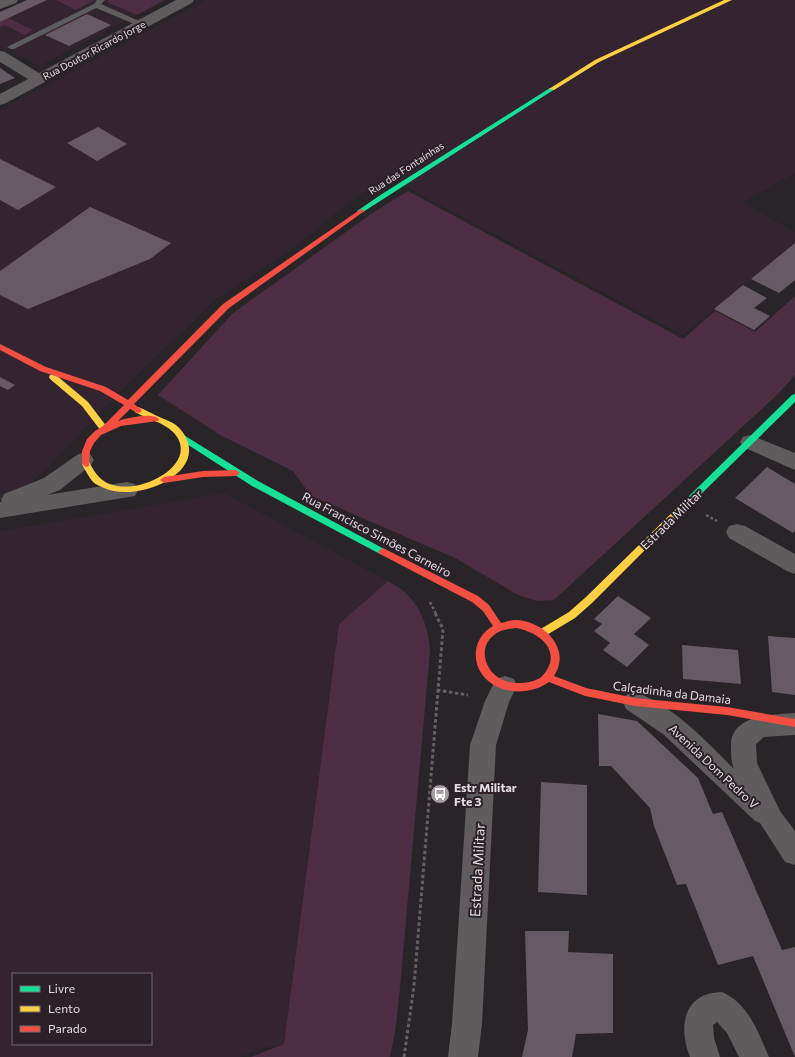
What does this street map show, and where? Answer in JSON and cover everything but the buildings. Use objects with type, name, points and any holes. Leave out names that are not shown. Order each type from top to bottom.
[{"type":"street","points":[[0,5],[12,0]]},
{"type":"street","name":"Rua Doutor Ricardo Jorge","points":[[0,100],[187,0]]},
{"type":"street","name":"Rua das Fontaínhas","points":[[106,428],[226,306],[384,195],[597,61],[729,0]]},
{"type":"street","points":[[6,51],[38,79]]},
{"type":"street","points":[[0,347],[42,369],[104,390],[155,419],[168,424],[182,437],[185,453],[182,464],[172,475],[144,488],[0,510]]},
{"type":"street","points":[[42,369],[85,404],[106,428]]},
{"type":"street","name":"Estrada Militar","points":[[542,633],[572,615],[795,397]]},
{"type":"street","points":[[127,490],[110,488],[97,481],[87,472],[84,460],[86,448],[95,436],[106,428],[123,421],[137,418],[155,419]]},
{"type":"street","name":"Rua Francisco Simões Carneiro","points":[[182,437],[211,458],[236,473],[407,565],[475,599],[486,608],[498,628]]},
{"type":"street","points":[[750,442],[795,462]]},
{"type":"street","points":[[0,505],[52,484],[84,460]]},
{"type":"street","points":[[164,480],[203,474],[236,473]]},
{"type":"street","points":[[737,532],[795,565]]},
{"type":"street","points":[[506,625],[525,625],[542,633],[550,640],[555,650],[556,659],[554,669],[539,683],[528,687],[517,688],[505,686],[486,674],[478,657],[482,640],[489,633],[506,625]]},
{"type":"street","name":"Calçadinha da Damaia","points":[[547,677],[585,692],[635,702],[727,711],[795,724]]},
{"type":"street","name":"Estrada Militar","points":[[462,1057],[467,1024],[483,745],[497,701],[505,686]]},
{"type":"street","name":"Avenida Dom Pedro V","points":[[635,702],[672,726],[737,789],[771,819]]},
{"type":"street","name":"Avenida Dom Pedro V","points":[[795,724],[758,727],[743,739],[744,763],[771,819],[795,853]]},
{"type":"street","points":[[705,1057],[699,1043],[698,1028],[702,1016],[710,1008],[722,1007],[734,1017],[754,1057]]},
{"type":"lane","points":[[6,51],[99,2],[142,24]]},
{"type":"path","points":[[687,504],[737,532]]},
{"type":"path","points":[[404,1057],[414,986],[443,629],[427,596],[439,581]]},
{"type":"path","points":[[437,690],[468,695]]},
{"type":"shaded area","points":[[47,0],[165,0],[40,66],[0,46],[0,22]]},
{"type":"shaded area","points":[[56,0],[94,0],[76,10]]},
{"type":"shaded area","points":[[109,0],[165,0],[137,15],[107,2]]},
{"type":"shaded area","points":[[205,0],[795,0],[795,173],[743,202],[795,232],[795,243],[683,335],[388,177],[348,203],[296,246],[214,301],[130,382],[0,516],[0,110]]},
{"type":"shaded area","points":[[8,18],[33,30],[24,35],[5,25],[0,27],[0,22]]},
{"type":"shaded area","points":[[408,191],[683,339],[715,311],[755,332],[795,296],[795,375],[778,394],[554,600],[537,601],[518,595],[455,558],[311,496],[293,471],[220,435],[158,395],[233,313],[371,214]]},
{"type":"shaded area","points":[[224,493],[388,581],[339,624],[284,1044],[264,1048],[240,1057],[0,1057],[0,531]]},
{"type":"shaded area","points":[[388,581],[404,591],[412,599],[424,620],[430,651],[400,988],[395,1033],[390,1057],[251,1057],[284,1044],[339,624]]},
{"type":"traffic: fast","points":[[361,211],[552,89]]},
{"type":"traffic: fast","points":[[690,500],[795,397]]},
{"type":"traffic: fast","points":[[182,437],[255,484],[383,552]]},
{"type":"traffic: slow","points":[[552,89],[597,61],[729,0]]},
{"type":"traffic: slow","points":[[53,377],[85,404],[104,429]]},
{"type":"traffic: slow","points":[[86,464],[97,480],[113,489],[133,490],[153,485],[170,475],[181,463],[185,448],[178,432],[164,422],[138,410]]},
{"type":"traffic: slow","points":[[542,633],[572,615],[589,600],[690,500]]},
{"type":"traffic: jam","points":[[107,427],[226,306],[361,211]]},
{"type":"traffic: jam","points":[[0,347],[43,369],[103,389],[138,410]]},
{"type":"traffic: jam","points":[[86,464],[86,451],[90,441],[98,433],[108,427],[132,420],[155,419]]},
{"type":"traffic: jam","points":[[164,480],[203,474],[236,473]]},
{"type":"traffic: jam","points":[[383,552],[475,599],[486,608],[498,627]]},
{"type":"traffic: jam","points":[[516,624],[535,630],[544,636],[555,650],[556,659],[554,668],[547,678],[532,686],[515,687],[498,683],[488,676],[481,661],[481,646],[490,632],[498,628],[516,624]]},
{"type":"traffic: jam","points":[[547,677],[585,692],[635,702],[727,711],[795,723]]},
{"type":"place","name":"Estr Militar Fte 3","points":[[440,794]]}]
